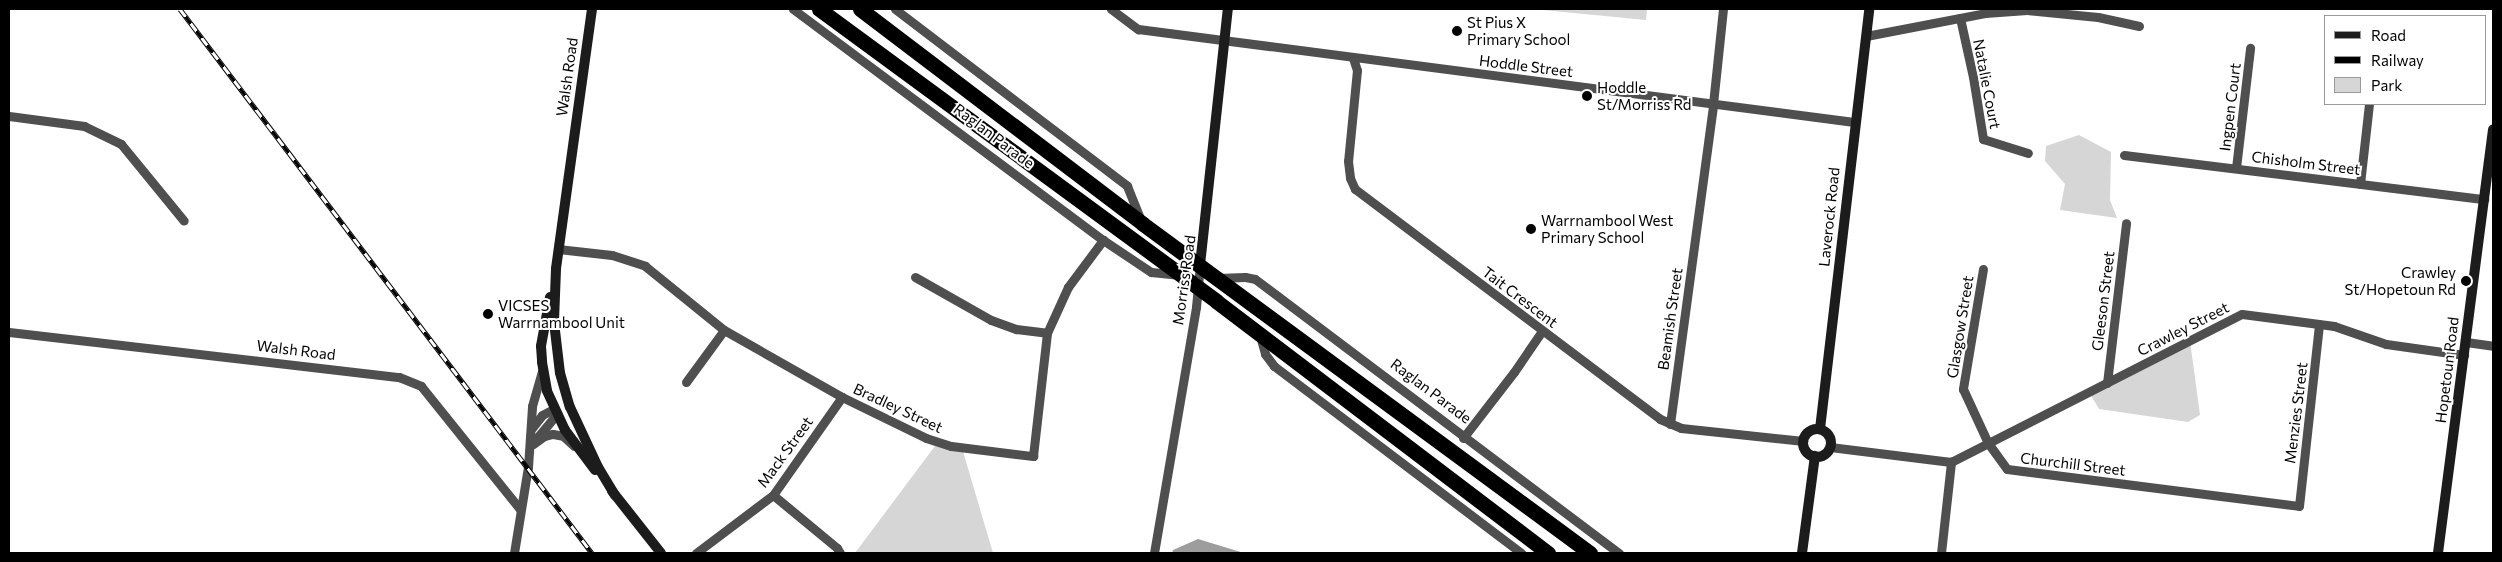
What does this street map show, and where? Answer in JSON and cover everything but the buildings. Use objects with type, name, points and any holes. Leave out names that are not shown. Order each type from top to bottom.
[{"type":"highway","name":"Raglan Parade","points":[[819,9],[1198,289],[1548,553]]},
{"type":"highway","name":"Raglan Parade","points":[[860,9],[1143,224],[1590,553]]},
{"type":"street","name":"Walsh Road","points":[[592,9],[558,249],[554,300],[556,346],[560,374],[568,404],[598,467],[615,494]]},
{"type":"street","name":"Raglan Parade","points":[[793,9],[1103,240],[1150,272],[1180,276]]},
{"type":"street","points":[[895,9],[1127,186],[1143,224]]},
{"type":"street","name":"Hoddle Street","points":[[1111,9],[1138,29],[1854,122]]},
{"type":"street","name":"Morriss Road","points":[[1154,553],[1198,289],[1228,9]]},
{"type":"street","name":"Beamish Street","points":[[1670,424],[1713,104],[1723,9]]},
{"type":"street","name":"Laverock Road","points":[[1820,429],[1854,122],[1869,9]]},
{"type":"street","points":[[1866,36],[2009,10],[2098,17],[2139,26]]},
{"type":"street","name":"Natalie Court","points":[[1960,18],[1973,77],[1983,139],[2028,153]]},
{"type":"street","name":"Ingpen Court","points":[[2236,168],[2250,48]]},
{"type":"street","name":"Tait Crescent","points":[[1353,58],[1357,70],[1348,161],[1350,178],[1355,189],[1660,419],[1681,428],[1803,441]]},
{"type":"street","points":[[2360,184],[2370,105]]},
{"type":"street","points":[[9,116],[84,126],[121,144],[184,221]]},
{"type":"street","name":"Hopetoun Road","points":[[2438,553],[2493,130]]},
{"type":"street","name":"Chisholm Street","points":[[2124,155],[2484,199]]},
{"type":"street","name":"Gleeson Street","points":[[2107,383],[2126,223]]},
{"type":"street","name":"Bradley Street","points":[[558,249],[612,256],[645,266],[724,330],[842,397],[926,438],[951,446],[1033,456],[1047,333],[1068,287],[1103,240]]},
{"type":"street","name":"Walsh Road","points":[[514,553],[531,448],[532,406],[542,367],[543,333],[556,269]]},
{"type":"street","name":"Glasgow Street","points":[[1983,269],[1964,389],[1988,444]]},
{"type":"street","points":[[914,277],[991,320],[1016,329],[1047,333]]},
{"type":"street","name":"Raglan Parade","points":[[1216,278],[1245,277],[1255,279],[1463,438],[1619,553]]},
{"type":"street","name":"Crawley Street","points":[[1988,444],[2242,314],[2334,326],[2386,344],[2464,355]]},
{"type":"street","name":"Menzies Street","points":[[2299,506],[2319,324]]},
{"type":"street","points":[[686,382],[724,330]]},
{"type":"street","points":[[1463,438],[1514,372],[1542,331]]},
{"type":"street","name":"Walsh Road","points":[[9,332],[399,377],[421,386],[520,509]]},
{"type":"street","points":[[1260,336],[1266,354],[1274,366],[1521,553]]},
{"type":"street","points":[[2466,342],[2493,346]]},
{"type":"street","name":"Walsh Road","points":[[531,448],[555,412],[547,391],[542,367]]},
{"type":"street","name":"Mack Street","points":[[696,553],[773,494],[842,397]]},
{"type":"street","points":[[531,430],[542,415],[555,412],[568,404]]},
{"type":"street","points":[[555,412],[578,449],[660,553]]},
{"type":"street","points":[[1820,429],[1829,436],[1830,447],[1825,454],[1815,456],[1806,451],[1803,441],[1807,433],[1820,429]]},
{"type":"street","points":[[531,448],[544,436],[553,434],[563,436],[578,449]]},
{"type":"street","points":[[1830,447],[1951,462],[1988,444]]},
{"type":"street","name":"Churchill Street","points":[[1988,444],[2007,469],[2299,506]]},
{"type":"street","points":[[1802,553],[1815,456]]},
{"type":"street","points":[[1941,553],[1951,462]]},
{"type":"street","points":[[773,494],[837,548],[840,553]]},
{"type":"green space","points":[[1532,9],[1647,9],[1646,20]]},
{"type":"green space","points":[[2079,135],[2111,152],[2110,200],[2117,218],[2060,210],[2065,184],[2045,161],[2046,146]]},
{"type":"green space","points":[[2190,341],[2200,415],[2188,422],[2099,409],[2089,392]]},
{"type":"green space","points":[[938,442],[962,448],[993,553],[855,553]]},
{"type":"shaded area","points":[[1198,539],[1244,553],[1172,553],[1173,550]]},
{"type":"railway","points":[[180,9],[592,553]]},
{"type":"place","name":"St Pius X Primary School","points":[[1457,31]]},
{"type":"place","name":"Hoddle St/Morriss Rd","points":[[1587,96]]},
{"type":"place","name":"Warrnambool West Primary School","points":[[1531,229]]},
{"type":"place","name":"Crawley St/Hopetoun Rd","points":[[2466,281]]},
{"type":"place","name":"VICSES Warrnambool Unit","points":[[488,314]]}]
